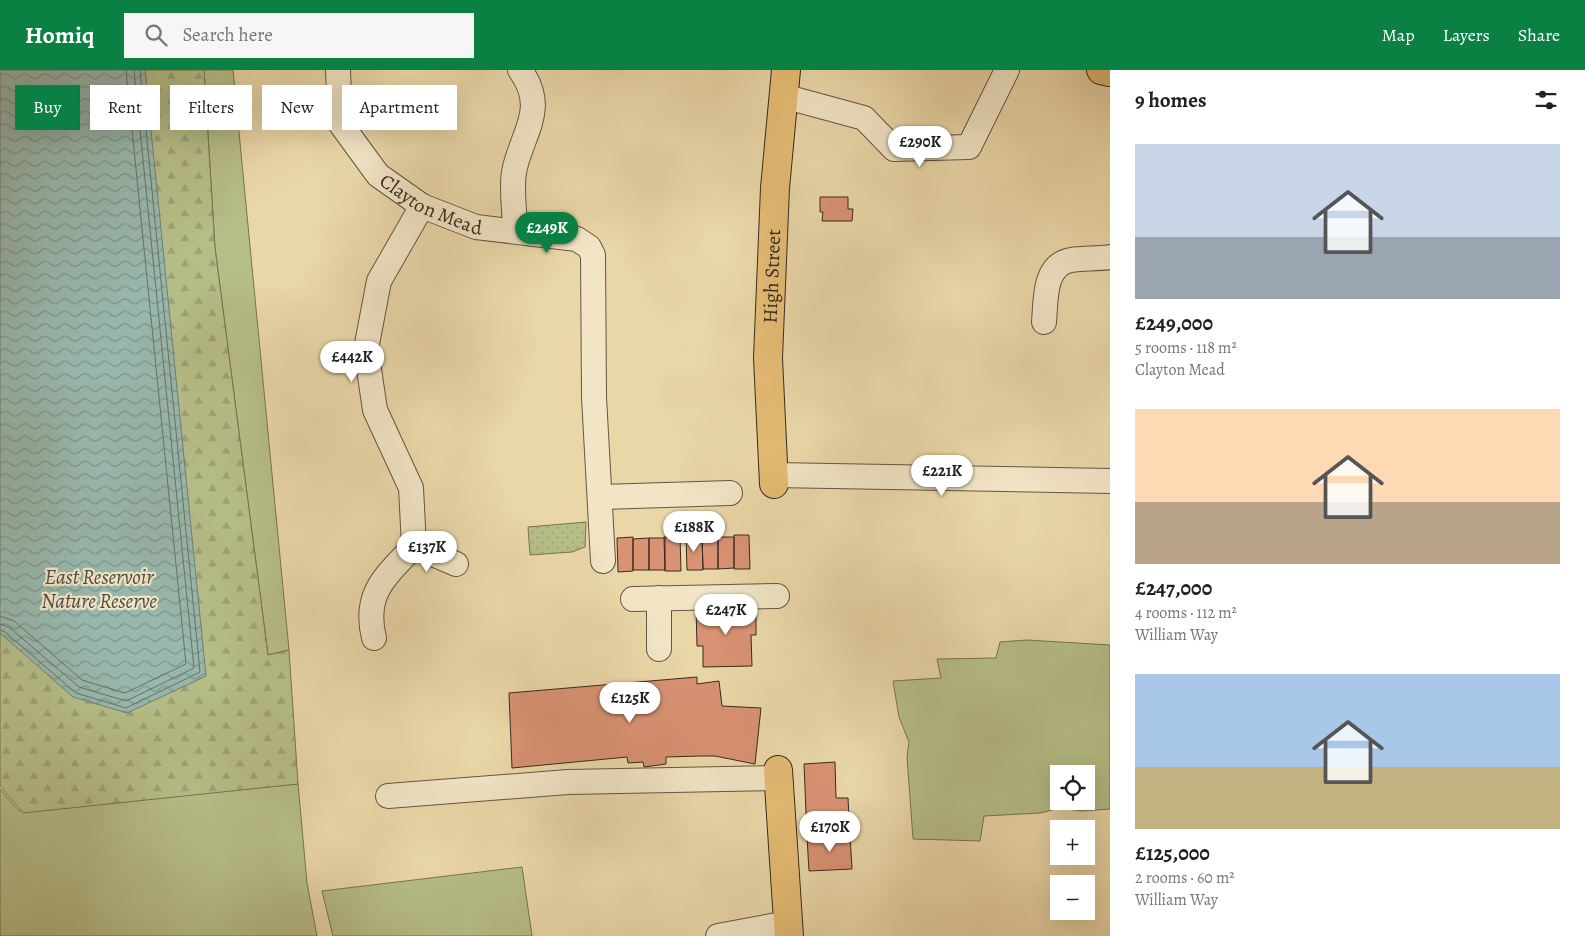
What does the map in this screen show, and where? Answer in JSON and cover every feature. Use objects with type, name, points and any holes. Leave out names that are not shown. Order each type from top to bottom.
[{"type":"main road","points":[[1101,70],[1110,72]]},
{"type":"main road","name":"High Street","points":[[774,479],[768,358],[775,188],[785,83]]},
{"type":"main road","points":[[778,774],[788,929]]},
{"type":"street","name":"Clayton Mead","points":[[338,70],[340,123],[378,175],[422,206],[476,227],[578,239],[589,247],[593,255],[594,397],[601,497],[603,561]]},
{"type":"street","points":[[515,231],[514,173],[534,112],[526,78],[520,70]]},
{"type":"street","points":[[785,83],[864,118],[894,149],[969,147],[1007,70]]},
{"type":"street","points":[[374,638],[370,622],[370,609],[384,579],[414,546],[410,488],[375,410],[366,349],[379,281],[422,206]]},
{"type":"street","points":[[1044,322],[1047,289],[1054,270],[1070,260],[1110,257]]},
{"type":"street","points":[[774,479],[1110,481]]},
{"type":"street","points":[[601,497],[730,493]]},
{"type":"street","points":[[414,546],[456,564]]},
{"type":"street","points":[[633,599],[777,596]]},
{"type":"street","points":[[659,598],[659,649]]},
{"type":"street","points":[[388,796],[568,782],[778,774]]},
{"type":"street","points":[[718,936],[788,929]]},
{"type":"green space","name":"East Reservoir Nature Reserve","points":[[0,70],[204,70],[205,85],[170,85],[170,130],[208,130],[215,248],[268,655],[289,650],[298,784],[23,813],[0,786]]},
{"type":"green space","points":[[204,70],[233,70],[234,85],[205,85]]},
{"type":"green space","points":[[208,130],[239,130],[289,650],[268,655],[215,248]]},
{"type":"green space","points":[[586,522],[585,547],[572,552],[530,555],[528,527]]},
{"type":"green space","points":[[1027,640],[1110,645],[1110,809],[1082,811],[1075,810],[1095,810],[1095,765],[1050,765],[1050,810],[1052,810],[1040,813],[984,816],[980,841],[913,839],[907,757],[909,742],[899,717],[893,681],[941,678],[937,659],[996,658],[1000,642]]},
{"type":"green space","points":[[298,784],[307,883],[317,936],[0,936],[0,789],[19,811]]},
{"type":"green space","points":[[522,867],[532,936],[333,936],[322,891]]},
{"type":"water","name":"East Reservoir Nature Reserve","points":[[0,70],[145,70],[147,85],[90,85],[90,130],[151,130],[206,676],[127,713],[73,697],[0,633]]},
{"type":"building","points":[[820,197],[848,197],[848,209],[853,209],[852,221],[822,221],[823,212],[820,212]]},
{"type":"building","points":[[734,535],[749,535],[750,569],[734,569]]},
{"type":"building","points":[[686,536],[702,536],[703,570],[687,570]]},
{"type":"building","points":[[633,537],[633,571],[618,572],[617,538]]},
{"type":"building","points":[[664,537],[680,537],[681,571],[665,571]]},
{"type":"building","points":[[702,537],[718,537],[718,569],[703,569]]},
{"type":"building","points":[[718,537],[734,537],[734,568],[718,569]]},
{"type":"building","points":[[649,538],[665,538],[665,570],[649,570]]},
{"type":"building","points":[[649,538],[649,570],[633,570],[633,539]]},
{"type":"building","points":[[756,607],[756,635],[751,635],[752,666],[703,667],[703,646],[697,646],[696,608]]},
{"type":"building","points":[[697,677],[697,684],[719,681],[722,706],[761,708],[755,764],[715,756],[700,756],[666,757],[666,764],[644,767],[643,762],[628,763],[627,757],[512,768],[509,693]]},
{"type":"building","points":[[835,762],[836,798],[848,798],[850,835],[807,837],[804,764]]},
{"type":"building","points":[[850,835],[852,869],[809,871],[807,837]]}]
